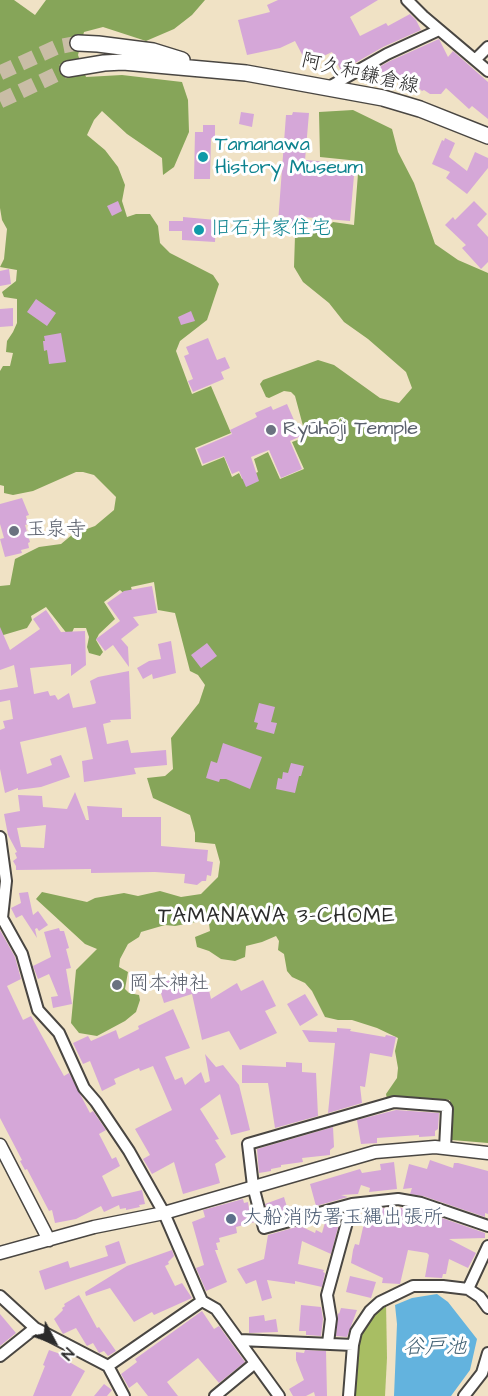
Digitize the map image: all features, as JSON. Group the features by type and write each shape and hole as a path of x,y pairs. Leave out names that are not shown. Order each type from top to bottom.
{"main road":[{"name":"阿久和鎌倉線","path":"78,44 98,44 153,51 218,70"},
{"name":"阿久和鎌倉線","path":"68,69 123,62 218,70 329,87 383,98 420,109 488,136"}],"street":[{"path":"407,0 488,71"},
{"path":"329,87 387,54 439,30"},
{"path":"475,60 488,47"},
{"path":"0,837 6,881 1,919 21,954 38,1010 59,1033 84,1088 129,1151 164,1213 202,1301 216,1309 279,1396"},
{"path":"445,1148 447,1109 445,1106 394,1102 248,1144 253,1186 264,1228 352,1204 398,1199 421,1203 488,1226"},
{"path":"0,1145 49,1240"},
{"path":"0,1253 94,1227 164,1213 375,1152 435,1147 488,1153"},
{"path":"328,1343 331,1319 327,1295 352,1204"},
{"path":"468,1289 488,1246"},
{"path":"349,1396 352,1345 362,1322 380,1302 413,1286 443,1286 468,1289 480,1297 488,1308"},
{"path":"0,1296 35,1328 108,1366 124,1396"},
{"path":"108,1366 202,1301"},
{"path":"0,1356 35,1328"},
{"path":"240,1340 352,1345"},
{"path":"464,1396 482,1373 488,1353"},
{"path":"215,1396 255,1363"}],"green space":[{"path":"0,0 14,0 35,15 46,0 205,0 192,15 174,29 146,41 103,27 84,32 78,55 86,77 122,75 182,82 188,100 189,132 174,167 163,175 162,158 127,134 102,111 94,120 87,135 105,150 118,167 125,185 122,201 127,217 136,214 150,214 158,226 160,243 170,253 213,275 219,284 207,320 180,341 176,351 192,394 211,386 231,433 195,448 202,466 224,457 232,477 239,473 242,479 258,472 254,459 268,452 280,479 304,469 292,442 306,437 295,396 291,392 284,391 269,398 266,397 260,384 263,380 318,360 334,365 380,398 399,403 412,388 406,372 368,339 344,322 329,303 303,282 294,267 295,236 306,229 325,230 333,222 354,225 359,161 320,157 319,112 353,110 392,129 398,152 414,183 435,244 458,260 488,273 488,1143 452,1140 450,1100 399,1096 387,1099 386,1094 397,1078 395,1051 398,1038 352,1020 325,1017 312,991 305,983 292,977 287,971 284,954 278,950 279,941 276,936 246,946 245,957 235,961 221,959 197,947 195,937 210,931 209,924 201,921 175,926 165,925 141,932 139,937 128,944 120,959 119,967 128,972 125,989 129,993 139,995 140,1000 136,1012 125,1021 97,1036 79,1033 71,1023 76,970 97,949 85,944 36,899 42,892 87,902 95,898 124,893 138,896 160,891 181,897 201,894 218,877 220,862 215,844 195,842 190,815 153,798 147,778 165,776 173,769 171,738 199,703 205,685 198,675 190,671 175,613 158,610 154,582 131,587 133,594 127,596 120,590 104,602 115,619 99,634 96,640 103,652 100,656 89,653 87,647 89,637 86,628 74,628 71,635 68,635 46,607 31,616 32,620 27,628 0,636 0,586 10,585 15,559 39,547 61,544 73,534 95,526 114,510 116,497 94,475 83,472 76,472 33,491 13,495 4,493 4,486 0,485 0,371 3,366 10,366 13,353 6,352 7,341 17,323 17,299 4,297 2,292 16,281 17,270 0,267 4,259 7,229 2,220 0,208"},
{"path":"386,1302 385,1396 354,1396 358,1342 369,1320"}],"water":[{"name":"谷戸池","path":"437,1294 448,1302 477,1339 470,1370 451,1396 394,1396 397,1324 395,1305 412,1298"}],"building":[{"path":"278,0 378,0 350,17 360,36 386,23 388,26 410,14 421,30 383,47 341,71 332,52 307,64 295,41 280,48 247,55 238,20 270,12 267,5"},
{"path":"439,39 448,57 453,51 488,82 488,119 472,106 469,109 446,88 441,94 430,94 422,91 406,76 387,79 383,72 373,77 370,72"},
{"path":"241,112 254,114 252,127 239,124"},
{"path":"293,112 309,113 305,160 355,164 350,221 303,217 303,225 278,223 286,115 292,115"},
{"name":"Tamanawa History Museum","path":"203,125 215,125 215,139 211,138 210,179 194,179 195,132 203,132"},
{"path":"445,138 455,143 449,157 467,171 475,152 488,158 488,168 467,194 446,178 450,172 432,164"},
{"path":"118,201 122,211 112,216 107,206"},
{"path":"474,201 487,214 477,225 488,237 488,262 481,269 462,248 466,245 445,225 453,217 455,220"},
{"name":"旧石井家住宅","path":"183,217 216,220 215,242 182,240 182,231 169,231 169,221 183,221"},
{"path":"9,269 11,284 0,286 0,271"},
{"path":"36,299 56,313 47,326 27,312"},
{"path":"13,308 13,326 0,327 0,309"},
{"path":"191,311 195,321 181,325 178,317"},
{"path":"61,333 66,362 49,364 47,350 44,351 44,336"},
{"path":"208,338 217,360 225,357 230,368 221,372 224,379 193,392 188,381 193,379 184,356 189,354 186,347"},
{"path":"287,404 301,436 290,441 302,469 281,478 269,450 251,457 259,481 246,487 239,471 232,474 224,456 203,464 197,449 232,434 230,430 257,417 255,413 271,406 273,410"},
{"path":"22,498 29,515 26,516 28,524 25,525 30,542 28,543 29,548 21,550 22,553 5,557 0,539 4,538 0,524 0,504"},
{"path":"152,586 157,613 133,617 139,625 121,639 128,647 129,667 113,645 105,651 96,639 120,621 107,603 124,591"},
{"path":"46,610 61,632 85,631 86,665 71,676 71,664 30,668 34,694 48,691 50,696 55,695 58,700 69,693 73,708 94,704 96,703 90,681 98,677 129,671 131,719 110,720 111,722 103,724 107,744 128,740 131,753 166,750 167,765 134,768 136,774 84,782 82,761 93,759 86,727 20,742 27,774 52,765 50,759 61,755 70,777 41,787 18,790 18,788 5,793 0,769 0,730 5,728 3,721 13,719 10,700 0,702 0,690 18,687 14,665 0,670 0,627 10,650 40,629 33,619"},
{"path":"171,641 176,673 153,679 152,674 143,679 137,668 149,661 161,659 158,644"},
{"path":"207,643 217,656 201,668 191,655"},
{"path":"259,703 275,707 271,722 277,723 274,734 256,729 258,723 254,722"},
{"path":"223,743 262,757 250,789 226,779 220,779 219,782 206,778 211,761 217,763"},
{"path":"291,763 304,766 295,793 276,789 278,778 282,779 283,772 288,773"},
{"path":"75,792 86,820 89,820 87,806 122,808 122,817 161,817 161,846 208,850 207,861 213,862 211,876 207,875 206,881 197,885 184,883 185,874 91,873 91,869 16,870 13,861 17,858 15,853 17,852 8,835 4,814 20,811 18,795 42,796 43,807 67,809","holes":["46,825 44,848 21,847 17,828"]},
{"path":"28,892 33,915 38,911 48,925 39,931 35,929 37,938 22,915 16,918 11,908 21,903 19,893"},
{"path":"59,928 60,931 64,931 69,948 66,949 71,968 66,969 72,1004 53,1008 51,997 58,996 49,974 38,979 33,966 51,957 44,932"},
{"path":"0,930 15,957 21,979 7,986 23,1020 31,1016 64,1076 69,1073 90,1113 93,1111 106,1130 99,1134 112,1159 116,1157 120,1166 102,1176 112,1197 142,1190 145,1204 139,1205 140,1207 126,1210 126,1208 120,1209 119,1205 104,1212 101,1206 76,1219 55,1223 52,1210 49,1211 27,1169 25,1170 20,1161 22,1160 0,1118"},
{"path":"206,977 211,999 237,983 241,991 263,980 276,1006 265,1011 277,1033 240,1050 229,1031 202,1040 192,994 164,1003 158,984 175,978 177,984"},
{"path":"305,994 318,1015 300,1026 287,1004"},
{"path":"173,1009 190,1048 165,1057 175,1080 182,1077 185,1085 201,1072 205,1083 210,1081 205,1054 216,1067 223,1065 239,1085 250,1130 231,1135 220,1094 200,1109 219,1139 215,1140 226,1157 215,1164 220,1183 183,1194 174,1162 152,1174 143,1159 150,1155 135,1129 172,1110 153,1066 140,1071 139,1068 114,1079 116,1084 102,1091 90,1061 83,1064 73,1043 88,1036 91,1041 116,1030 119,1039 139,1029 138,1026"},
{"path":"337,1028 396,1037 392,1057 370,1053 365,1087 360,1086 362,1103 328,1113 335,1043 309,1042 302,1030 337,1032"},
{"path":"286,1062 302,1063 302,1072 316,1073 318,1116 275,1128 268,1083 242,1083 242,1065 286,1067"},
{"path":"396,1110 439,1113 435,1136 377,1138 377,1143 361,1144 357,1120"},
{"path":"333,1127 334,1147 330,1150 330,1155 302,1158 303,1162 281,1165 271,1171 259,1173 257,1149"},
{"path":"430,1160 453,1168 454,1163 458,1163 488,1171 488,1214 485,1213 485,1217 423,1196 410,1194 412,1188 403,1189 409,1164 427,1169"},
{"path":"394,1162 397,1189 369,1192 370,1188 361,1185 358,1194 341,1195 348,1197 316,1206 310,1184 360,1169 362,1173 381,1170 380,1164"},
{"path":"284,1197 289,1214 269,1218 265,1204"},
{"path":"243,1199 244,1203 248,1202 255,1222 236,1227 237,1233 219,1238 220,1242 216,1243 218,1250 215,1250 227,1282 206,1291 196,1268 204,1265 192,1222 205,1217 203,1210"},
{"path":"394,1207 419,1210 485,1233 485,1238 449,1239 476,1253 468,1268 449,1259 446,1274 443,1274 442,1278 425,1277 429,1255 408,1250 400,1284 382,1283 383,1278 351,1263 353,1250 355,1244 359,1245 367,1210"},
{"path":"341,1216 331,1254 302,1241 298,1264 324,1270 322,1287 295,1281 295,1284 267,1280 272,1298 262,1301 256,1280 246,1284 237,1269 264,1259 268,1235 300,1226 315,1233 316,1230 322,1233 326,1219"},
{"path":"119,1241 126,1263 45,1290 39,1271 68,1261 70,1268 108,1256 105,1246"},
{"path":"172,1250 174,1256 165,1266 175,1286 182,1283 192,1298 154,1315 152,1312 134,1322 110,1288 86,1296 85,1292 127,1266"},
{"path":"350,1276 376,1282 371,1298 346,1292"},
{"path":"79,1295 97,1328 99,1327 116,1351 108,1356 104,1351 99,1353 93,1343 87,1346 76,1328 63,1334 54,1319 63,1310 64,1304"},
{"path":"301,1305 321,1307 323,1319 321,1336 306,1335 306,1331 299,1331"},
{"path":"341,1308 357,1310 347,1337 336,1336 338,1313"},
{"path":"202,1311 214,1329 219,1326 245,1362 219,1383 198,1358 167,1382 178,1396 148,1396 137,1382 129,1388 121,1374 137,1362 135,1359"},
{"path":"0,1314 16,1333 0,1346"},
{"path":"264,1315 265,1321 276,1319 278,1332 249,1333 249,1317"},
{"path":"49,1350 69,1357 64,1359 85,1371 71,1396 33,1396"},
{"path":"305,1350 326,1351 327,1396 315,1396 314,1392 306,1396 293,1396 289,1389 304,1380 296,1360 296,1352 304,1353"},
{"path":"104,1384 112,1390 107,1396 94,1396"}],"tunnel":[{"path":"0,73 57,47 78,43"},
{"path":"0,101 68,69"}],"place":[{"name":"Tamanawa History Museum","path":"203,157"},
{"name":"旧石井家住宅","path":"199,230"},
{"name":"Ryūhōji Temple","path":"271,430"},
{"name":"玉泉寺","path":"14,531"},
{"name":"岡本神社","path":"117,985"},
{"name":"大船消防署玉縄出張所","path":"231,1219"}],"district":[{"name":"TAMANAWA 3-CHOME","path":"277,918"}]}
